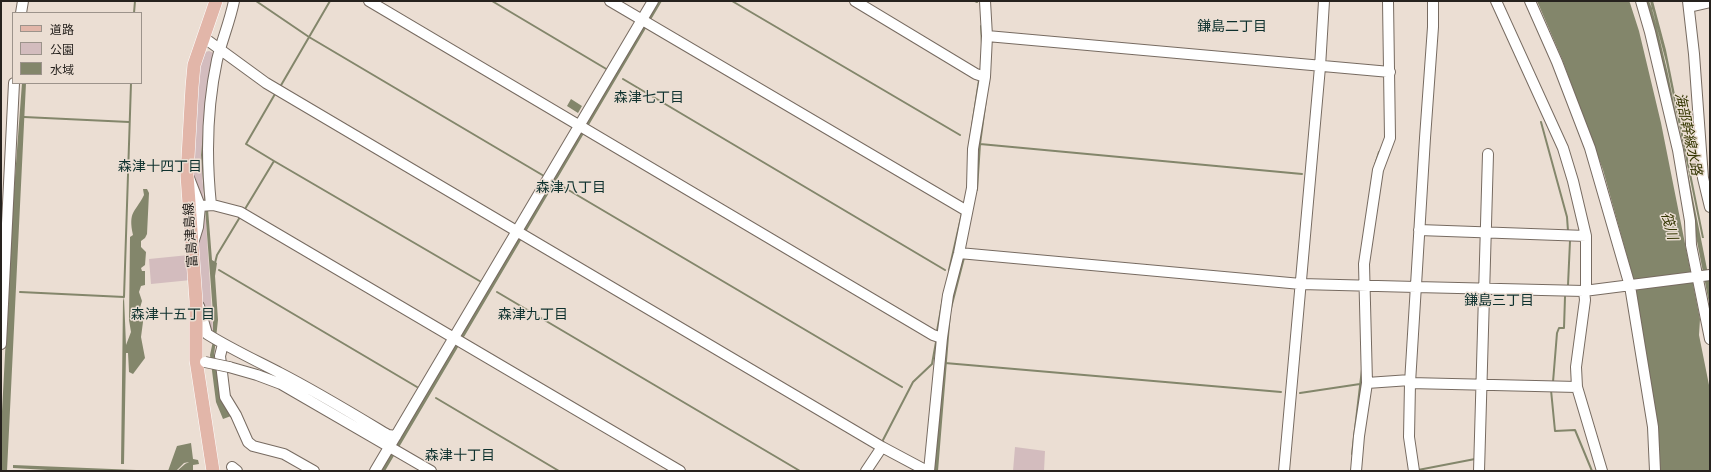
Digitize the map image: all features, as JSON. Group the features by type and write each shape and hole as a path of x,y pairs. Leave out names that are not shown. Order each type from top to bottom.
{"main road":[{"name":"富島津島線","path":"213,471 200,361 188,175 194,65 214,45 216,1"}],"street":[{"path":"21,12 23,1"},
{"path":"192,244 196,237 206,206 209,128 217,58 214,45 234,1"},
{"path":"369,1 933,335 942,338"},
{"path":"610,1 968,211"},
{"path":"375,471 393,448 396,436 458,340 522,234 645,22 653,1"},
{"path":"855,1 976,74 985,77"},
{"path":"214,45 266,83 882,447 928,471 948,295 959,253 972,188 973,149 985,77 987,36 985,1"},
{"path":"1284,471 1320,66 1324,1"},
{"path":"1356,471 1366,382 1364,264 1378,170 1390,138 1388,1"},
{"path":"1414,471 1409,437 1410,381 1433,27 1433,1"},
{"path":"1496,1 1563,148 1573,181 1586,236 1585,300 1576,367 1577,387 1602,471"},
{"path":"1530,1 1557,62 1590,148 1630,286 1653,427 1655,471"},
{"path":"1641,1 1650,32 1678,150 1690,221 1691,245 1703,276 1710,339"},
{"path":"1710,2 1688,4 1694,54 1703,178 1710,207"},
{"path":"987,36 1390,72"},
{"path":"1,344 5,168 14,84"},
{"path":"1480,471 1488,154"},
{"path":"188,175 206,206 240,212 680,471"},
{"path":"1419,230 1586,236"},
{"path":"959,253 1301,284 1585,291 1703,276"},
{"path":"196,301 199,306 205,330 217,340 312,390 388,435 396,436"},
{"path":"217,340 225,397 236,414 248,442 253,446 284,454 314,471"},
{"path":"200,361 229,366 281,384 431,471"},
{"path":"1366,382 1410,381 1577,387"},
{"path":"866,471 882,447"}],"green space":[{"path":"209,51 214,53 207,90 201,155 204,203 202,202 192,175 197,82 199,78 200,59 204,53"},
{"path":"205,208 213,331 211,333 201,305 196,251"},
{"path":"189,255 191,280 151,284 149,259"},
{"path":"1015,447 1045,451 1044,471 1013,471"}],"water":[{"path":"658,1 662,1 385,471 380,471"},
{"name":"筏川","path":"1537,1 1629,1 1630,3 1639,31 1661,123 1700,319 1699,335 1710,390 1710,471 1659,471 1634,281 1603,170 1562,59"},
{"path":"1645,1 1649,1 1653,11 1668,74 1710,284 1710,308 1666,82"},
{"path":"1650,1 1653,1 1666,50 1704,238 1702,238 1666,62"},
{"path":"214,49 217,52 208,209 212,260 217,263 215,276 218,320 214,356 221,400 231,416 223,419 216,402 210,355 213,341 211,333 213,331 213,313 201,155 207,90"},
{"path":"22,84 26,84 7,471 1,471 1,430 13,204"},
{"path":"571,99 582,106 578,113 567,106"},
{"path":"143,189 147,189 149,193 147,234 141,241 141,247 146,252 145,265 141,268 142,271 145,271 145,285 141,286 139,292 142,301 139,311 143,322 141,337 145,358 133,374 129,372 128,353 126,353 124,464 121,464 123,301 124,297 126,345 131,332 129,320 130,237 133,235 131,221 133,213 144,195"},
{"path":"961,258 965,258 951,312 938,471 934,471 948,316"},
{"path":"191,443 193,459 198,460 199,464 193,465 193,471 177,471 189,462 184,463 176,471 168,471 177,446"},
{"path":"13,465 161,471 65,471 13,468"}],"waterway":[{"path":"134,12 135,1"},
{"path":"256,1 309,37 544,176"},
{"path":"280,87 330,1"},
{"path":"492,1 608,70"},
{"path":"732,1 960,135"},
{"path":"981,26 982,44"},
{"path":"623,79 945,270"},
{"path":"969,146 979,80"},
{"path":"20,292 124,297 131,84"},
{"path":"245,209 274,161 246,144 275,94"},
{"path":"977,190 980,144 986,99"},
{"path":"24,117 129,122"},
{"path":"1541,122 1567,217 1568,231"},
{"path":"980,144 1302,174"},
{"path":"1375,165 1379,152"},
{"path":"274,161 483,283"},
{"path":"560,185 902,387"},
{"path":"949,270 962,213"},
{"path":"215,263 217,255 240,217"},
{"path":"1568,285 1570,241"},
{"path":"219,270 417,387"},
{"path":"497,292 800,471"},
{"path":"1553,382 1557,333 1559,328 1564,328 1565,297"},
{"path":"937,331 943,298"},
{"path":"883,440 913,382 932,364 936,342"},
{"path":"945,363 1281,392"},
{"path":"1352,454 1362,369"},
{"path":"1300,393 1360,384"},
{"path":"1551,390 1555,431 1575,430 1592,471"},
{"path":"436,398 559,471"},
{"path":"1418,470 1475,459"}],"district":[{"name":"鎌島二丁目","path":"1232,27"},
{"name":"森津七丁目","path":"649,98"},
{"name":"森津十四丁目","path":"160,167"},
{"name":"森津八丁目","path":"571,188"},
{"name":"鎌島三丁目","path":"1499,301"},
{"name":"森津十五丁目","path":"173,315"},
{"name":"森津九丁目","path":"533,315"},
{"name":"森津十丁目","path":"460,456"}],"water label":[{"name":"海部幹線水路","path":"1688,134"}]}
